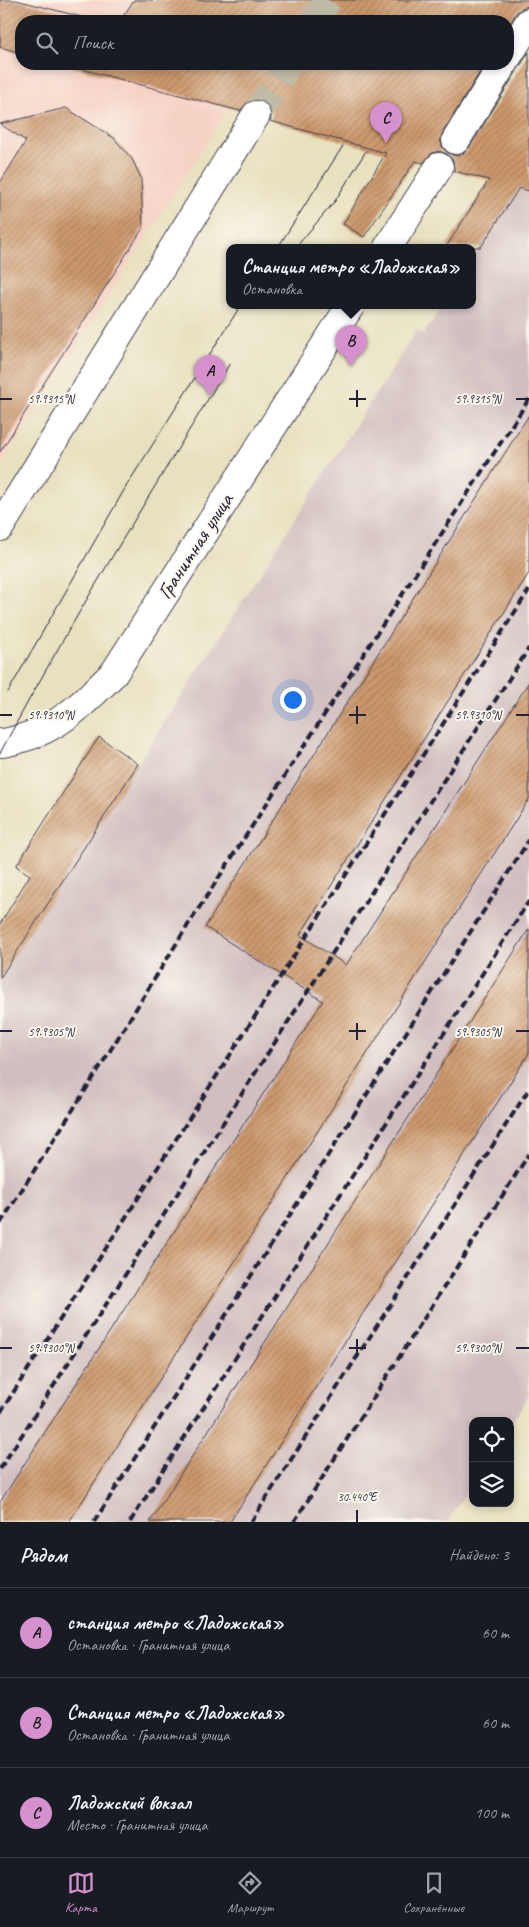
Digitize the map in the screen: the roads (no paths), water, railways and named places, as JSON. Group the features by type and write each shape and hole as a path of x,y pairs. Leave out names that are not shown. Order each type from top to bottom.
{"street":[{"path":"514,46 529,22"},
{"path":"456,140 499,70"},
{"path":"0,527 256,115"},
{"path":"390,244 440,167"},
{"name":"Гранитная улица","path":"0,743 32,736 60,722 86,701 114,673 348,309"}],"tunnel":[{"path":"318,15 328,0"},
{"path":"256,115 284,70"}],"tram line":[{"path":"280,244 343,146"},
{"path":"299,244 335,201 366,151"},
{"path":"8,692 127,485 238,309"},
{"path":"0,753 83,605 230,363"}],"railway":[{"path":"0,1224 188,925 529,399"},
{"path":"0,1413 529,590"},
{"path":"0,1469 529,648"},
{"path":"94,1522 529,840"},
{"path":"130,1522 529,901"},
{"path":"251,1522 529,1089"},
{"path":"294,1522 529,1154"}],"place":[{"name":"Ладожский вокзал","path":"386,143"},
{"name":"Станция метро «Ладожская»","path":"351,366"},
{"name":"станция метро «Ладожская»","path":"210,396"}]}
